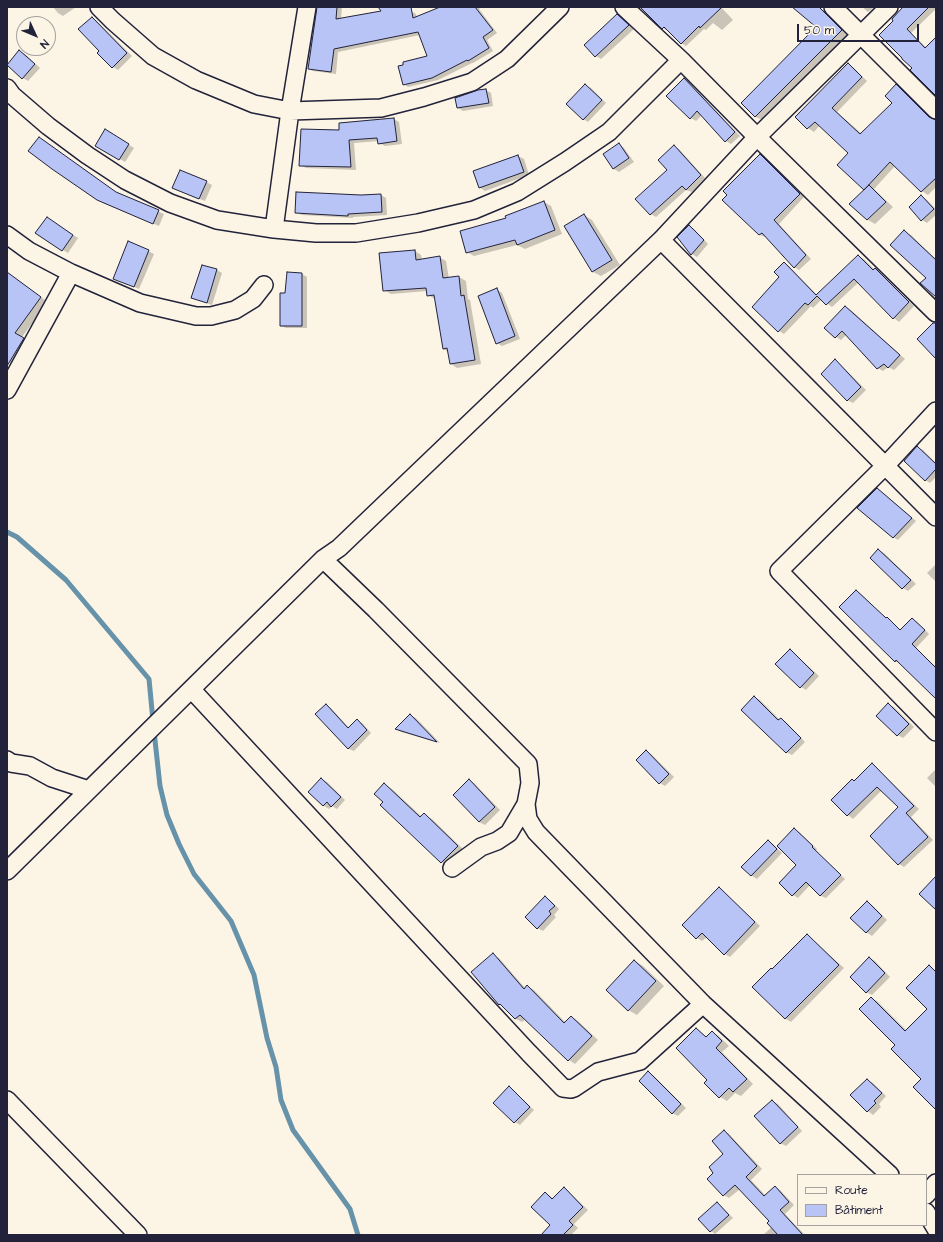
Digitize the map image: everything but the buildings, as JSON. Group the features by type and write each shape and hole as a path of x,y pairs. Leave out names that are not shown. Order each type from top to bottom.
{"street":[{"path":"100,7 113,21 153,56 196,80 254,104 290,111 381,108 424,97 472,82 507,59 560,7"},
{"path":"274,228 290,111 307,7"},
{"path":"624,7 681,60 936,313"},
{"path":"833,7 936,110"},
{"path":"7,871 323,559 339,548 661,240 757,137 889,7"},
{"path":"7,88 12,95 48,126 87,155 125,180 170,203 217,220 316,232 356,233 418,223 474,210 517,192 609,132 681,60"},
{"path":"7,235 29,251 140,303 196,316 212,316 235,310 253,299 264,285"},
{"path":"661,240 936,517"},
{"path":"7,390 71,272"},
{"path":"936,411 886,465 779,571 936,732"},
{"path":"323,559 382,615 528,764 530,783 526,804 528,819 536,832 703,1004 889,1174"},
{"path":"192,690 562,1088 574,1088 598,1072 640,1061 703,1004"},
{"path":"7,760 11,763 30,766 52,778 89,790"},
{"path":"452,868 481,847 497,841 509,833 526,804"},
{"path":"7,1100 138,1235"},
{"path":"927,1194 936,1183"},
{"path":"927,1214 936,1229"}],"waterway":[{"path":"7,532 17,537 66,580 149,679 153,721"},
{"path":"154,731 160,786 167,815 194,874 231,921 254,975 267,1038 276,1067 281,1100 293,1130 350,1209 358,1235"}]}
